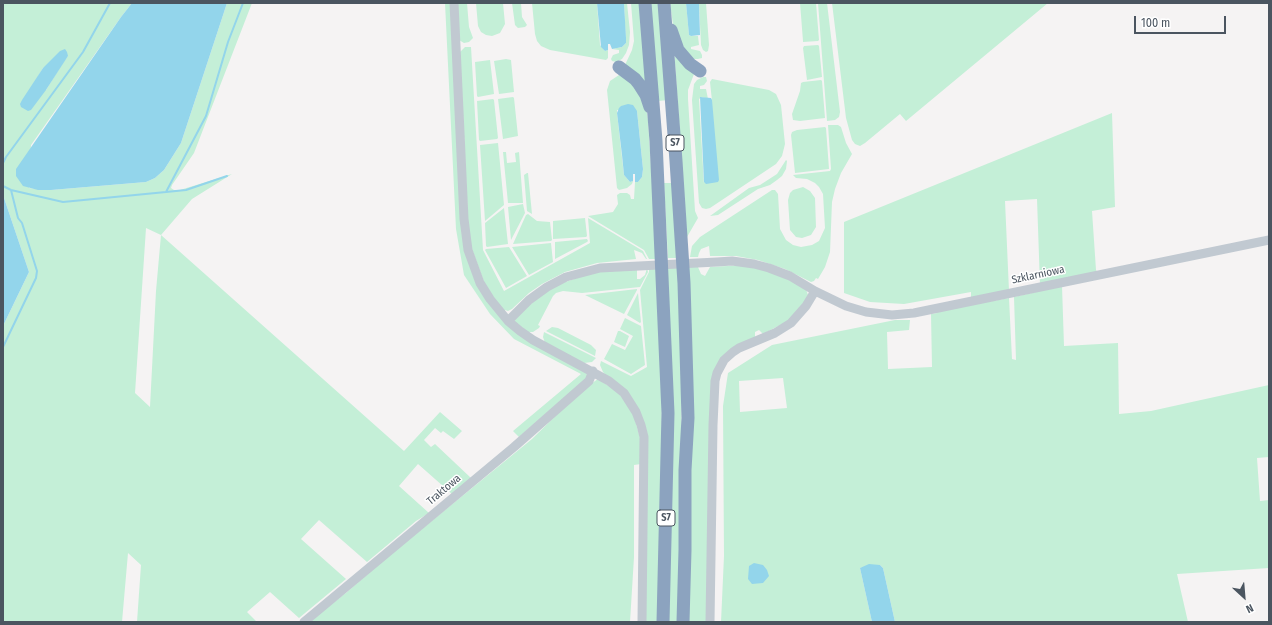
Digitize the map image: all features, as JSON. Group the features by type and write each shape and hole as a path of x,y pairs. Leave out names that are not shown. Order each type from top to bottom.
{"highway":[{"name":"S7","path":"645,3 656,141 668,413 663,622"},
{"name":"S7","path":"664,3 684,283 688,418 685,470 683,622"},
{"path":"664,3 678,50 690,64 700,71"},
{"path":"619,67 635,79 646,95 656,141"},
{"path":"684,283 690,242"}],"street":[{"path":"454,3 466,241 469,255 480,283 490,299 508,321 538,343 593,371 609,381 624,394 636,412 643,431 642,622"},
{"name":"Szklarniowa","path":"508,321 533,296 547,287 566,277 600,268 732,262 754,264 790,276 815,291 846,306 866,312 892,316 1269,240"},
{"path":"710,622 713,425 715,381 717,373 724,360 733,352 774,333 791,323 806,306 815,291"},
{"name":"Traktowa","path":"304,622 514,447 589,381 593,371"}],"green space":[{"path":"3,3 132,3 31,145 29,188 51,190 146,182 155,178 164,170 181,143 227,3 252,3 194,153 171,188 174,190 180,190 232,174 192,199 161,235 404,451 440,412 462,431 454,439 443,431 441,433 435,428 424,440 431,447 435,444 471,478 452,494 418,464 399,486 429,513 416,521 367,562 319,520 301,539 346,579 299,618 270,592 247,612 257,622 137,622 141,565 128,553 122,622 3,622 3,326 29,272 3,195","holes":["68,56 64,61 46,90 36,80 43,68","146,228 161,235 156,291 150,407 135,393"]},
{"path":"445,3 451,3 462,236 498,314 586,371 588,377 519,437 513,431 581,374 514,339 490,314 464,275 456,229"},
{"path":"457,3 467,3 469,27 473,38 469,42 464,43 459,40"},
{"path":"476,3 503,3 505,24 500,33 492,36 481,32 478,26"},
{"path":"512,3 521,3 522,17 527,25 525,27 518,28 515,25"},
{"path":"532,3 597,3 600,45 605,51 608,50 608,58 606,60 550,50 541,46 537,41 535,34"},
{"path":"624,3 627,3 630,32 629,45 622,59 616,62 612,61 611,59 613,55 619,53 619,50 612,49 622,47 626,43"},
{"path":"631,3 640,3 648,89 625,65 632,50 634,41"},
{"path":"649,3 659,3 668,100 658,101"},
{"path":"670,3 686,3 689,35 698,36 699,45 691,47 691,49 700,51 702,58 691,59 674,32"},
{"path":"699,3 706,3 709,45 708,51 706,52 703,50 701,45"},
{"path":"800,3 816,3 818,41 803,42"},
{"path":"818,3 827,3 840,112 839,117 835,120 827,121"},
{"path":"832,3 1048,3 906,121 900,114 860,146 855,144 852,140 846,118"},
{"path":"818,45 822,77 807,80 803,48 804,46"},
{"path":"465,47 471,47 483,250 504,291 590,243 588,218 643,251 647,259 642,253 634,250 636,259 597,263 565,272 542,284 529,293 512,309 508,311 505,310 504,312 487,290 469,241 460,52"},
{"path":"674,48 694,74 688,90 688,99 695,211 698,218 687,237"},
{"path":"506,59 511,60 514,92 499,94 494,61"},
{"path":"490,60 494,94 478,97 475,62"},
{"path":"619,75 629,78 646,107 657,259 649,259 644,250 588,216 613,212 618,204 617,195 620,193 627,193 630,195 631,199 634,199 635,182 638,182 642,177 643,169 637,111 617,110 624,175 630,182 633,181 627,188 619,190 617,188 607,90 610,81"},
{"path":"706,77 707,81 704,85 700,86 700,89 706,89 708,99 702,97 699,99 704,184 712,101 710,82 712,79 769,90 776,94 781,105 785,144 782,156 776,164 710,208 706,209 702,208 699,203 692,100 694,84 697,80"},
{"path":"821,80 825,118 800,121 793,120 792,114 800,91 801,83"},
{"path":"513,97 518,136 503,139 498,99"},
{"path":"493,99 498,138 480,141 477,101"},
{"path":"1112,113 1115,207 1092,211 1096,270 1098,273 1040,285 1037,199 1005,201 1009,291 971,298 971,292 904,304 870,302 844,293 844,222"},
{"path":"828,125 838,125 841,127 846,143 852,154 841,173 835,189 832,202 830,252 825,267 818,279 816,278 811,282 785,269 758,260 736,256 710,256 709,246 701,249 698,257 690,257 692,246 700,237 772,190 775,190 778,194 780,229 786,240 793,245 801,247 812,245 819,241 825,228 823,194 815,183 807,179 796,178 793,175 830,171"},
{"path":"825,127 829,169 795,173 791,135 792,132 797,130"},
{"path":"498,143 504,205 485,221 480,145"},
{"path":"503,152 506,152 507,163 516,162 515,153 519,152 523,203 508,203"},
{"path":"786,160 786,169 782,176 777,180 770,185 758,189 718,215 710,216 749,188 760,185 777,174"},
{"path":"527,173 532,214 527,211 524,175"},
{"path":"664,183 674,183 678,258 668,258"},
{"path":"803,187 810,191 815,198 816,227 811,235 802,238 796,237 790,230 788,200 790,193 793,190"},
{"path":"523,204 525,213 511,240 508,207"},
{"path":"504,208 508,244 487,247 485,223"},
{"path":"528,214 537,221 550,222 551,241 513,244 526,215"},
{"path":"585,218 586,237 553,239 553,221"},
{"path":"587,239 587,242 555,259 555,242"},
{"path":"551,243 553,262 529,275 512,247"},
{"path":"509,247 527,276 506,288 485,250"},
{"path":"745,265 776,273 806,289 808,295 805,301 788,321 763,334 759,330 755,332 755,338 719,362 707,622 688,622 689,266 698,267 701,274 705,276 710,267"},
{"path":"678,266 682,488 679,622 669,622 668,267"},
{"path":"658,267 662,380 660,622 644,622 644,425 603,372 600,365 601,361 631,376 647,367 640,290 649,272 649,268"},
{"path":"647,268 648,272 640,287 582,293 563,291 556,293 538,325 540,326 539,328 533,332 528,332 515,322 515,317 551,287 597,271 637,270 637,279 640,279 645,275"},
{"path":"1062,286 1064,346 1118,343 1119,414 1151,411 1269,385 1269,457 1257,458 1260,501 1269,500 1269,568 1177,574 1188,622 895,622 883,568 880,565 875,565 860,568 872,622 721,622 724,556 723,406 728,373 772,345 895,320 910,320 909,330 887,332 888,369 932,367 931,314 937,313 937,311 1009,298 1012,359 1016,360 1014,297","holes":["783,378 787,408 740,412 739,381"]},
{"path":"637,289 624,314 585,295"},
{"path":"638,293 641,322 640,323 627,315"},
{"path":"625,318 641,326 645,365 631,374 604,359 612,344 625,350 633,336 620,329"},
{"path":"552,327 558,328 591,345 596,350 595,356 546,331"},
{"path":"618,331 629,336 625,347 614,342"},
{"path":"544,332 596,358 592,362 584,363 545,343 543,337"},
{"path":"598,379 618,392 633,412 640,438 641,464 634,465 634,557 630,622 309,622 532,439 582,390"}],"water":[{"path":"132,3 227,3 181,143 164,170 155,178 146,182 51,190 38,190 23,186 16,176 16,169"},
{"path":"597,3 624,3 626,43 622,47 612,49 610,44 608,44 608,50 605,51 601,47"},
{"path":"686,3 699,3 700,35 689,35"},
{"path":"65,49 68,56 31,110 28,111 21,107 20,104 22,100 43,68 60,51"},
{"path":"700,97 711,98 712,100 719,180 718,182 706,184 704,182"},
{"path":"628,104 633,105 637,111 643,169 642,177 638,182 635,182 635,174 633,174 633,181 630,182 624,175 617,113 621,106"},
{"path":"3,195 29,272 3,326"},
{"path":"754,563 763,565 767,570 769,576 763,583 752,584 748,579 749,566"},
{"path":"869,564 880,565 883,568 895,622 872,622 860,568"}],"waterway":[{"path":"3,163 83,52 110,3"},
{"path":"3,186 11,190 63,202 166,192 206,116 228,42 243,3"},
{"path":"166,192 186,190 227,176"},
{"path":"3,347 36,278 37,271 22,223 18,218 11,190"}]}
